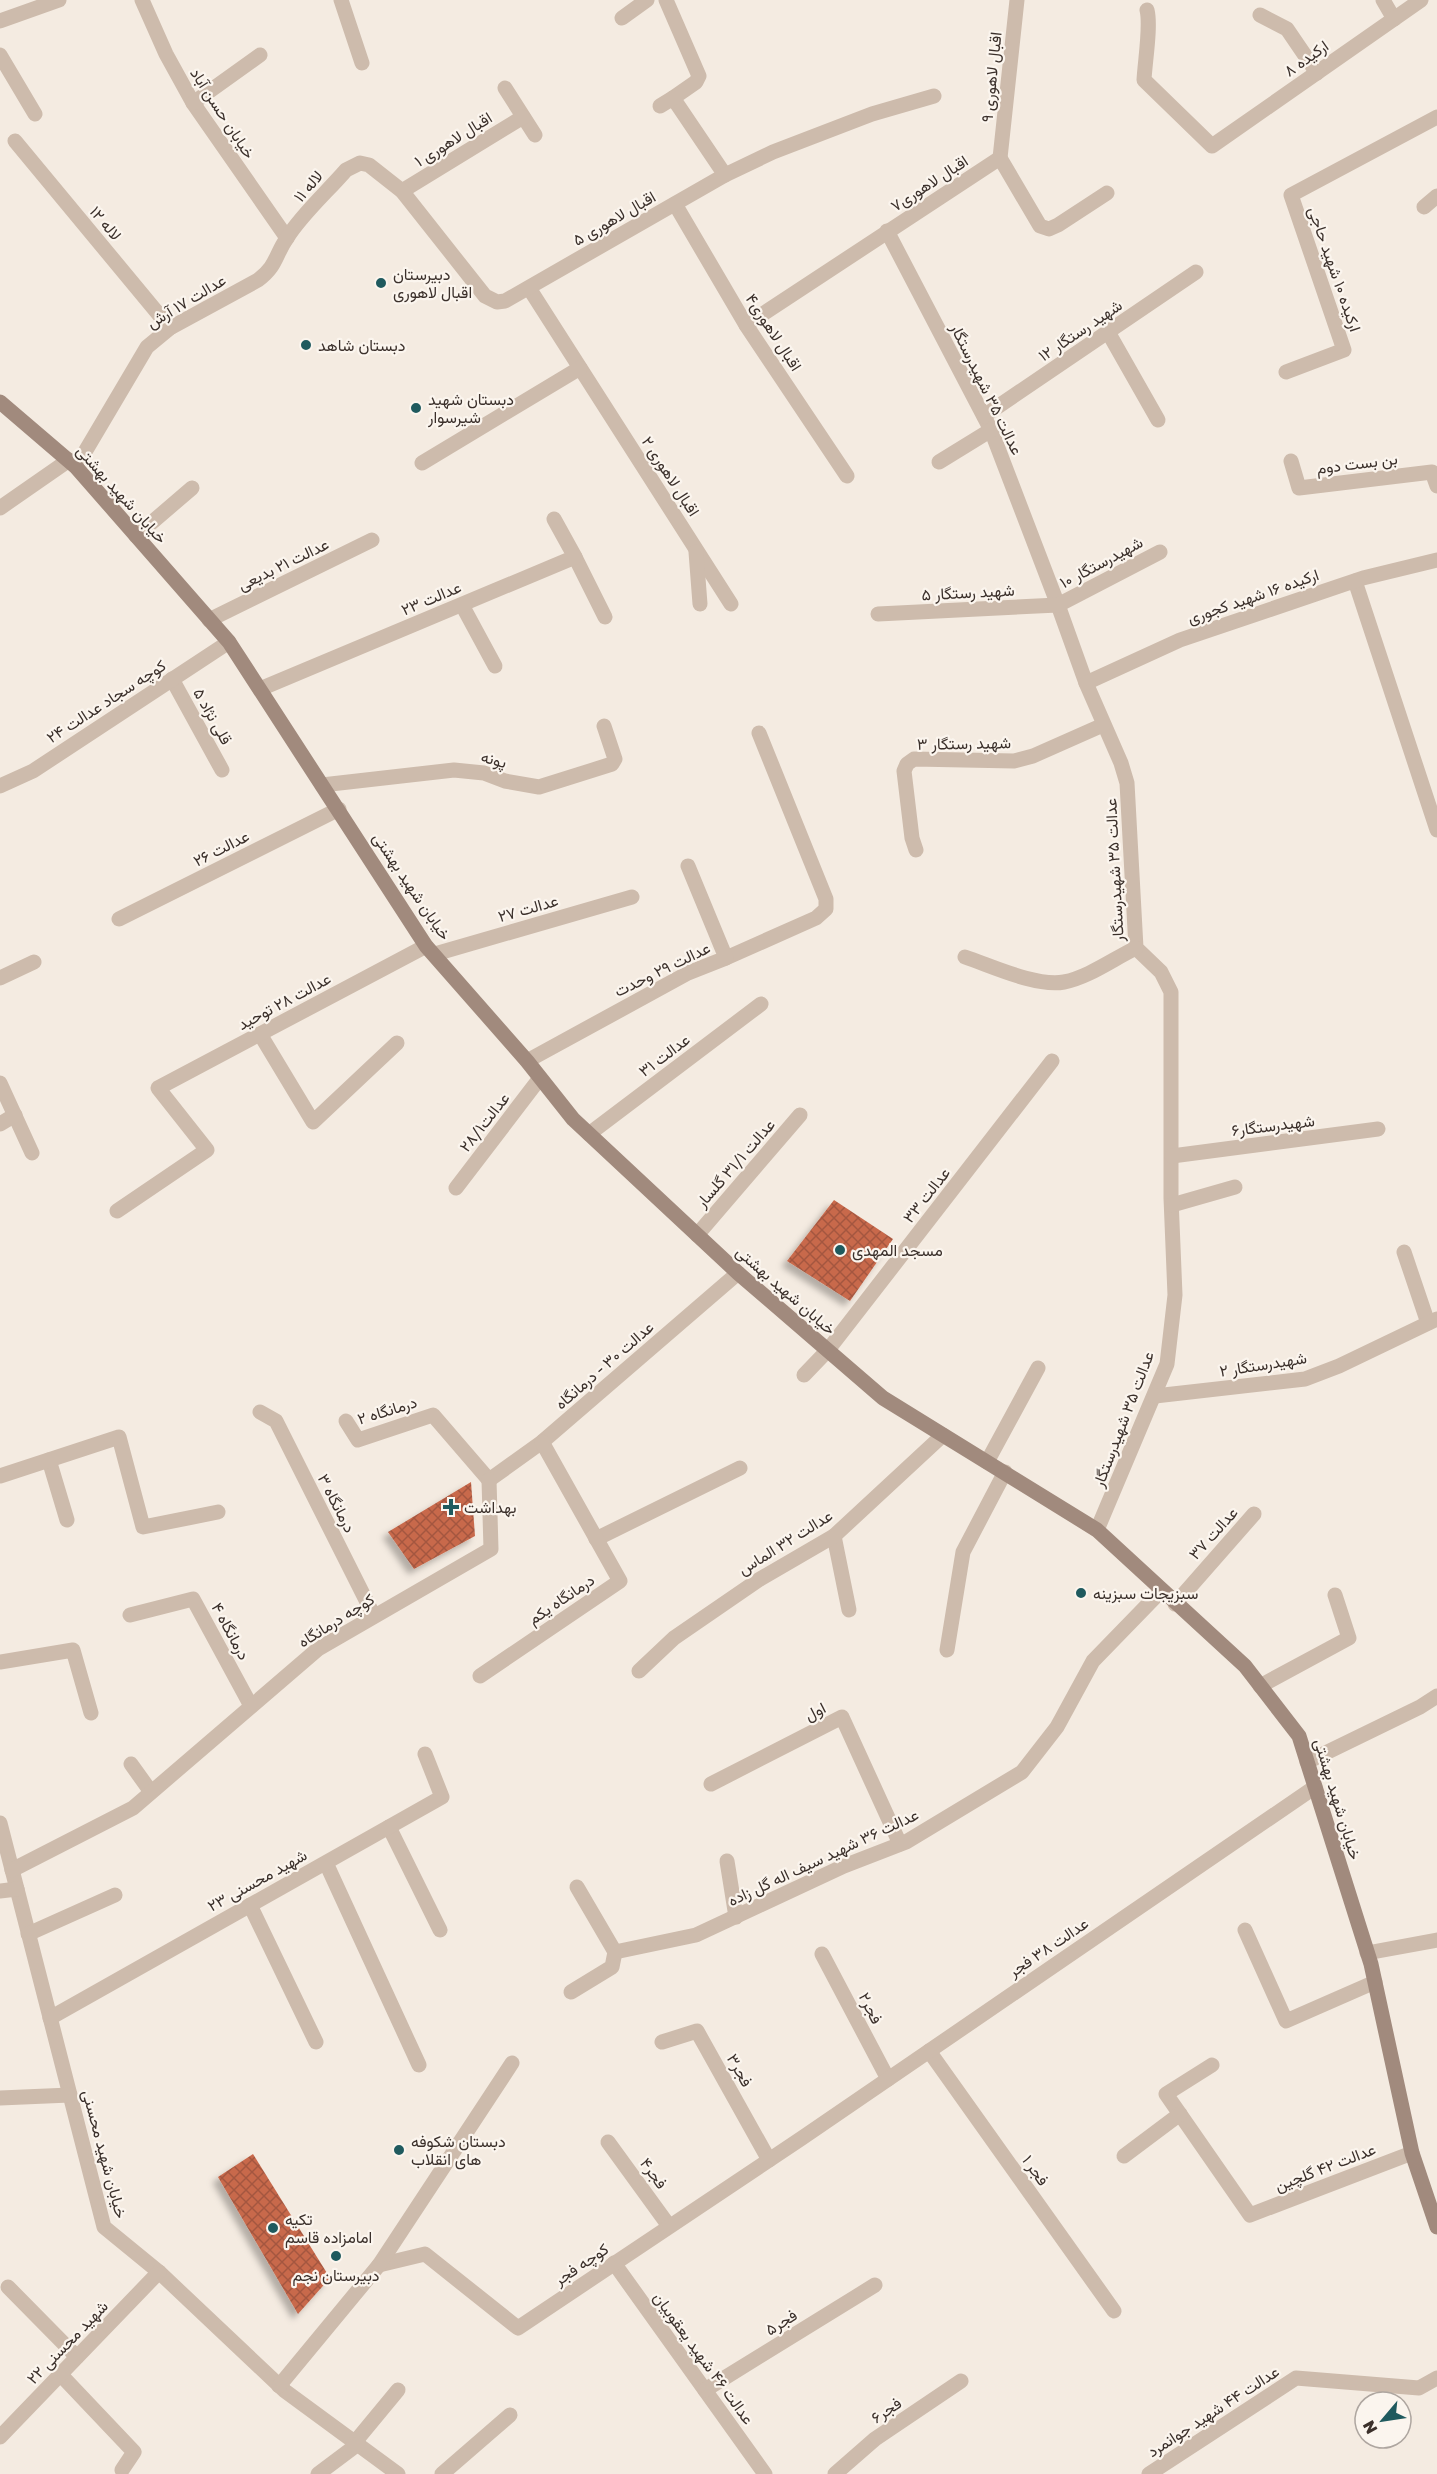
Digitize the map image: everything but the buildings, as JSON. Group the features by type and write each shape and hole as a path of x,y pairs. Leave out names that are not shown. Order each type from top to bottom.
{"main road":[{"name":"خیابان شهید بهشتی","path":"0,402 72,464 229,642 430,950 527,1061 573,1119 738,1273 884,1398 1097,1530 1245,1666 1299,1736 1367,1953 1412,2153 1437,2227"}],"street":[{"path":"0,21 59,0"},
{"name":"خیابان حسن آباد","path":"142,0 166,54 193,103 287,238"},
{"path":"341,0 362,63"},
{"path":"622,18 647,0"},
{"path":"666,0 699,76 696,82 666,102 724,175"},
{"name":"اقبال لاهوری ۹","path":"1000,158 1017,0"},
{"path":"1383,0 1394,19"},
{"name":"ارکیده ۸","path":"1148,10 1151,24 1147,33 1144,80 1212,146 1421,0"},
{"path":"1260,15 1287,29 1317,73"},
{"path":"0,55 35,114"},
{"path":"193,103 260,55"},
{"path":"506,88 535,135"},
{"name":"اقبال لاهوری ۵","path":"360,163 369,165 402,191 485,296 497,302 505,301 529,288 724,175 773,152 872,114 934,96"},
{"name":"اقبال لاهوری ۱","path":"402,191 522,117"},
{"name":"ارکیده ۱۰ شهید حاجی","path":"1286,372 1344,350 1291,195 1437,117"},
{"name":"لاله ۱۲","path":"15,141 170,328"},
{"path":"1000,158 1040,226 1049,229 1107,193"},
{"name":"اقبال لاهوری۷","path":"746,325 1000,158"},
{"name":"لاله ۱۱","path":"287,238 346,170 360,163"},
{"path":"1424,207 1437,196"},
{"name":"اقبال لاهوری۴","path":"675,204 746,325 847,476"},
{"name":"عدالت ۳۵ شهیدرستگار","path":"887,231 988,423 1086,683 1121,763 1127,783 1136,948 1161,972 1171,992 1174,1294 1167,1364 1097,1530"},
{"name":"عدالت ۱۷ آرش","path":"72,464 144,352 170,328 269,272 287,238"},
{"name":"شهید رستگار ۱۲","path":"939,462 1108,332 1196,273"},
{"name":"اقبال لاهوری ۲","path":"529,288 731,604"},
{"path":"1108,332 1158,420"},
{"path":"422,463 580,368"},
{"name":"بن بست دوم","path":"1291,461 1299,488 1432,472 1437,486"},
{"path":"0,508 72,464"},
{"path":"136,536 192,488"},
{"path":"554,519 605,617"},
{"name":"عدالت ۲۱ بدیعی","path":"209,620 372,540"},
{"path":"696,549 700,604"},
{"name":"شهیدرستگار ۱۰","path":"1058,605 1160,552"},
{"name":"عدالت ۲۳","path":"260,689 575,557"},
{"name":"ارکیده ۱۶ شهید کجوری","path":"1086,683 1180,640 1355,581 1437,560"},
{"path":"1355,581 1431,791 1437,830"},
{"path":"462,605 495,666"},
{"name":"شهید رستگار ۵","path":"879,614 1058,605"},
{"name":"کوچه سجاد عدالت ۲۴","path":"0,786 33,771 229,642"},
{"name":"قلی نژاد ۵","path":"172,679 222,770"},
{"name":"شهید رستگار ۳","path":"916,850 912,838 904,771 907,764 914,759 1014,761 1033,756 1103,725"},
{"name":"پونه","path":"322,785 454,770 484,772 505,781 539,787 612,764 615,759 604,726"},
{"path":"726,958 816,918 826,909 826,899 759,733"},
{"name":"عدالت ۲۶","path":"119,919 339,809"},
{"name":"عدالت ۲۹ وحدت","path":"527,1061 688,973 726,958 688,866"},
{"name":"عدالت ۲۷","path":"430,950 632,897"},
{"path":"965,957 1038,981 1051,983 1075,978 1136,948"},
{"name":"عدالت ۲۸ توحید","path":"117,1211 207,1150 158,1088 260,1034 430,950"},
{"path":"0,978 34,962"},
{"name":"عدالت ۳۱","path":"589,1134 761,1004"},
{"path":"260,1034 313,1122 397,1043"},
{"name":"عدالت ۳۳","path":"804,1375 828,1350 1052,1061"},
{"name":"عدالت۲۸/۱","path":"456,1188 540,1078"},
{"path":"0,1083 32,1153"},
{"path":"0,1124 15,1115"},
{"name":"عدالت ۳۱/۱ گلسار","path":"697,1235 800,1115"},
{"name":"شهیدرستگار۶","path":"1172,1156 1378,1129"},
{"path":"1172,1205 1235,1187"},
{"path":"1404,1252 1432,1321"},
{"name":"عدالت ۳۰ - درمانگاه","path":"489,1480 542,1442 738,1273"},
{"name":"شهیدرستگار ۲","path":"1155,1396 1305,1379 1338,1366 1432,1321"},
{"path":"987,1462 1038,1368"},
{"name":"درمانگاه ۳","path":"260,1412 276,1421 374,1616"},
{"name":"درمانگاه ۲","path":"346,1421 357,1440 433,1414 489,1480"},
{"name":"عدالت ۳۲ الماس","path":"639,1671 674,1638 750,1586 834,1536 943,1435"},
{"path":"0,1476 119,1437 143,1527 218,1512"},
{"name":"درمانگاه یکم","path":"480,1676 620,1581 542,1442"},
{"path":"49,1460 66,1520"},
{"path":"596,1539 740,1468"},
{"path":"947,1650 963,1552 1005,1472"},
{"name":"کوچه درمانگاه","path":"12,1870 133,1808 318,1649 491,1549 489,1480"},
{"name":"عدالت ۳۷","path":"1175,1604 1254,1514"},
{"path":"834,1536 849,1610"},
{"name":"عدالت ۳۶ شهید سیف اله گل زاده","path":"615,1952 696,1935 844,1866 900,1844 1022,1772 1057,1727 1093,1661 1161,1591"},
{"path":"1260,1686 1349,1638 1335,1595"},
{"name":"درمانگاه ۴","path":"130,1615 193,1599 251,1706"},
{"path":"0,1662 73,1650 92,1713"},
{"path":"1307,1762 1420,1707 1437,1696"},
{"name":"اول","path":"711,1784 842,1717 900,1844"},
{"name":"شهید محسنی ۲۳","path":"50,2018 442,1797 425,1754"},
{"path":"131,1764 151,1792"},
{"name":"عدالت ۳۸ فجر","path":"802,2138 1315,1787"},
{"name":"خیابان شهید محسنی","path":"0,1823 104,2227 159,2272 279,2386 398,2474"},
{"path":"389,1827 440,1930"},
{"path":"727,1861 736,1917"},
{"path":"326,1863 419,2066"},
{"path":"571,1992 612,1967 615,1952 577,1887"},
{"path":"0,1891 17,1889"},
{"path":"28,1934 115,1895"},
{"path":"250,1905 316,2042"},
{"path":"1245,1930 1286,2022 1375,1982"},
{"path":"1367,1953 1437,1940"},
{"name":"فجر۲","path":"822,1954 888,2079"},
{"name":"فجر۳","path":"662,2042 697,2031 769,2160"},
{"name":"فجر ۱","path":"929,2051 1114,2311"},
{"path":"279,2386 378,2265 512,2063"},
{"path":"1124,2156 1180,2114 1166,2094 1212,2065"},
{"path":"0,2098 70,2095"},
{"name":"عدالت ۴۲ گلچین","path":"1180,2114 1250,2215 1412,2153"},
{"name":"کوچه فجر","path":"378,2265 424,2254 518,2328 802,2138"},
{"name":"فجر۴","path":"608,2142 669,2226"},
{"name":"عدالت ۴۶ شهید یعقوبیان","path":"614,2264 765,2474"},
{"name":"شهید محسنی ۲۲","path":"0,2437 159,2272"},
{"name":"فجر۵","path":"705,2390 875,2285"},
{"path":"8,2287 77,2357"},
{"path":"60,2374 134,2452 122,2470"},
{"name":"عدالت ۴۴ شهید جوانمرد","path":"1149,2474 1296,2378 1419,2388 1437,2378"},
{"name":"فجر۶","path":"836,2474 875,2439 961,2381"},
{"path":"318,2474 356,2443 398,2390"},
{"path":"442,2474 510,2415"}],"place":[{"name":"دبیرستان اقبال لاهوری","path":"381,283"},
{"name":"دبستان شاهد","path":"306,345"},
{"name":"دبستان شهید شیرسوار","path":"416,408"},
{"name":"مسجد المهدی","path":"840,1250"},
{"name":"بهداشت","path":"451,1507"},
{"name":"سبزیجات سبزینه","path":"1081,1593"},
{"name":"دبستان شکوفه های انقلاب","path":"399,2150"},
{"name":"تکیه امامزاده قاسم","path":"273,2228"},
{"name":"دبیرستان نجم","path":"336,2256"}]}
